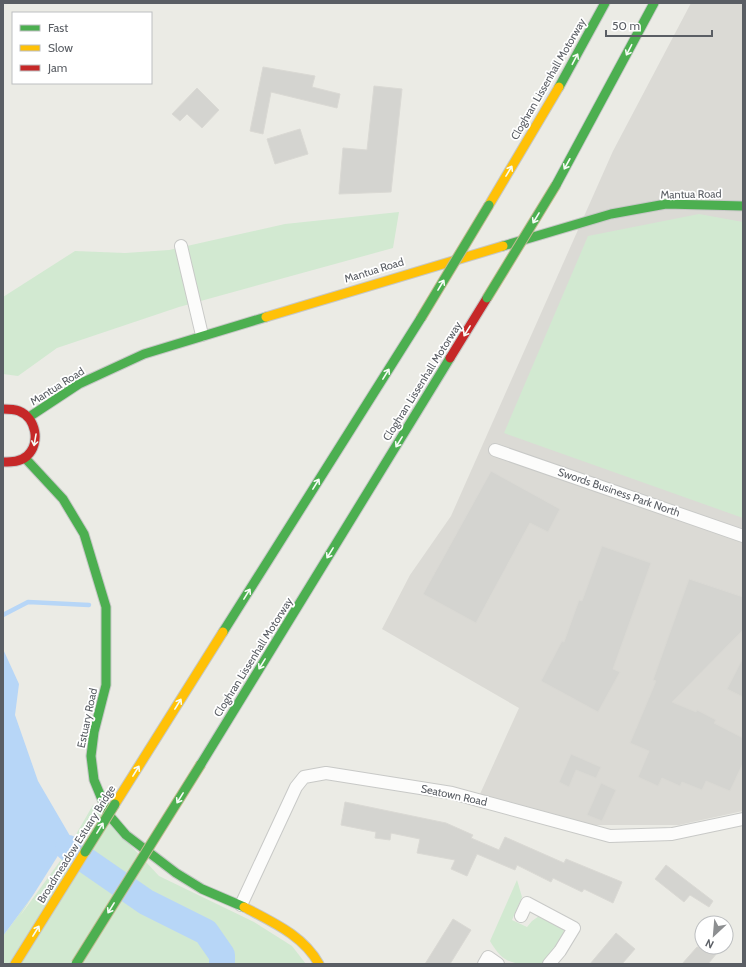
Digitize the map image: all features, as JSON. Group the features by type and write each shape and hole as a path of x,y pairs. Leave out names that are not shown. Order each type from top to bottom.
{"main road":[{"name":"Cloghran Lissenhall Motorway","path":"157,737 421,318 490,205 566,76 605,3"},
{"name":"Cloghran Lissenhall Motorway","path":"76,964 201,764 556,185 654,3"},
{"name":"Mantua Road","path":"29,417 79,384 144,354 202,335 610,214 666,204 743,206"},
{"path":"3,409 13,408 29,417 34,425 36,434 33,447 25,458 17,462 3,462"},
{"name":"Estuary Road","path":"25,458 63,499 84,534 106,607 106,685 94,732 91,756 94,780 108,814 126,834 176,873 202,889 241,905 294,935 314,955 319,964"},
{"name":"Broadmeadow Estuary Bridge","path":"15,964 157,737"}],"street":[{"path":"181,246 202,335"},
{"name":"Swords Business Park North","path":"495,450 743,536"},
{"name":"Seatown Road","path":"241,905 296,787 304,777 326,773 452,793 610,836 672,834 743,819"},
{"path":"521,916 527,903 574,928 560,951 549,964"},
{"path":"484,964 488,957 498,964"}],"shaded area":[{"path":"691,3 743,3 743,811 679,825 584,825 480,794 519,708 382,629 410,575 451,516 613,151"}],"green space":[{"path":"399,212 393,248 179,307 57,348 18,376 3,374 3,297 75,251 125,253 169,250 285,224"},
{"path":"699,214 743,222 743,518 504,433 588,236"},
{"path":"93,805 159,876 254,922 292,946 306,964 3,964 3,936 68,848"},
{"path":"517,880 522,897 512,920 527,927 539,916 564,929 563,938 544,964 519,964 506,960 495,949 490,941"}],"water":[{"path":"3,649 19,684 15,715 38,781 73,841 3,936"}],"pier":[{"path":"71,835 74,842 20,916"}],"building":[{"path":"263,67 315,76 312,87 340,94 337,108 271,92 263,134 250,131"},
{"path":"374,86 402,89 391,192 339,194 343,148 367,150"},
{"path":"197,88 219,110 202,128 187,114 180,121 172,114"},
{"path":"300,129 308,154 275,164 267,139"},
{"path":"491,471 560,509 548,532 530,523 476,623 423,594"},
{"path":"602,546 651,563 613,669 620,672 598,712 541,681 562,641 564,642 579,600 582,601"},
{"path":"689,579 743,597 743,630 672,702 696,712 697,710 716,720 714,723 743,738 743,763 730,791 706,781 702,790 682,782 680,786 662,778 658,786 638,777 649,751 630,743 656,681 653,680"},
{"path":"743,658 743,697 727,689"},
{"path":"571,754 601,767 596,778 576,770 569,787 559,782"},
{"path":"601,783 616,790 602,821 587,815"},
{"path":"345,802 446,823 473,835 471,838 499,850 505,837 564,863 566,859 622,882 613,903 584,889 582,892 553,878 551,882 517,865 515,870 477,854 467,876 451,869 455,860 417,853 420,839 391,833 390,840 375,838 376,832 341,825"},
{"path":"666,865 713,901 709,907 690,895 684,902 655,879"},
{"path":"453,919 471,930 450,964 425,964"},
{"path":"616,933 635,949 622,964 590,964"},
{"path":"694,950 694,955 715,955 708,964 682,964"}],"waterway":[{"path":"3,615 28,602 89,605"},
{"path":"68,848 146,902 206,932 222,955 222,964"}],"traffic: fast":[{"path":"559,87 605,3"},
{"path":"556,185 654,3"},
{"path":"487,298 556,185"},
{"path":"503,246 611,214 666,204 743,206"},
{"path":"421,318 489,205"},
{"path":"29,417 79,384 144,354 266,317"},
{"path":"223,632 421,318"},
{"path":"201,764 450,358"},
{"path":"25,458 63,499 84,534 106,607 106,685 94,732 91,756 94,780 108,814 126,835 176,873 202,889 244,907"},
{"path":"76,964 201,764"},
{"path":"85,852 115,804"}],"traffic: slow":[{"path":"489,205 559,87"},
{"path":"266,317 503,246"},
{"path":"115,804 223,632"},
{"path":"15,964 85,852"},
{"path":"244,907 276,924 296,937 319,964"}],"traffic: jam":[{"path":"450,358 487,298"},
{"path":"3,409 15,410 25,414 33,425 35,431 34,444 27,456 19,461 3,462"}]}
